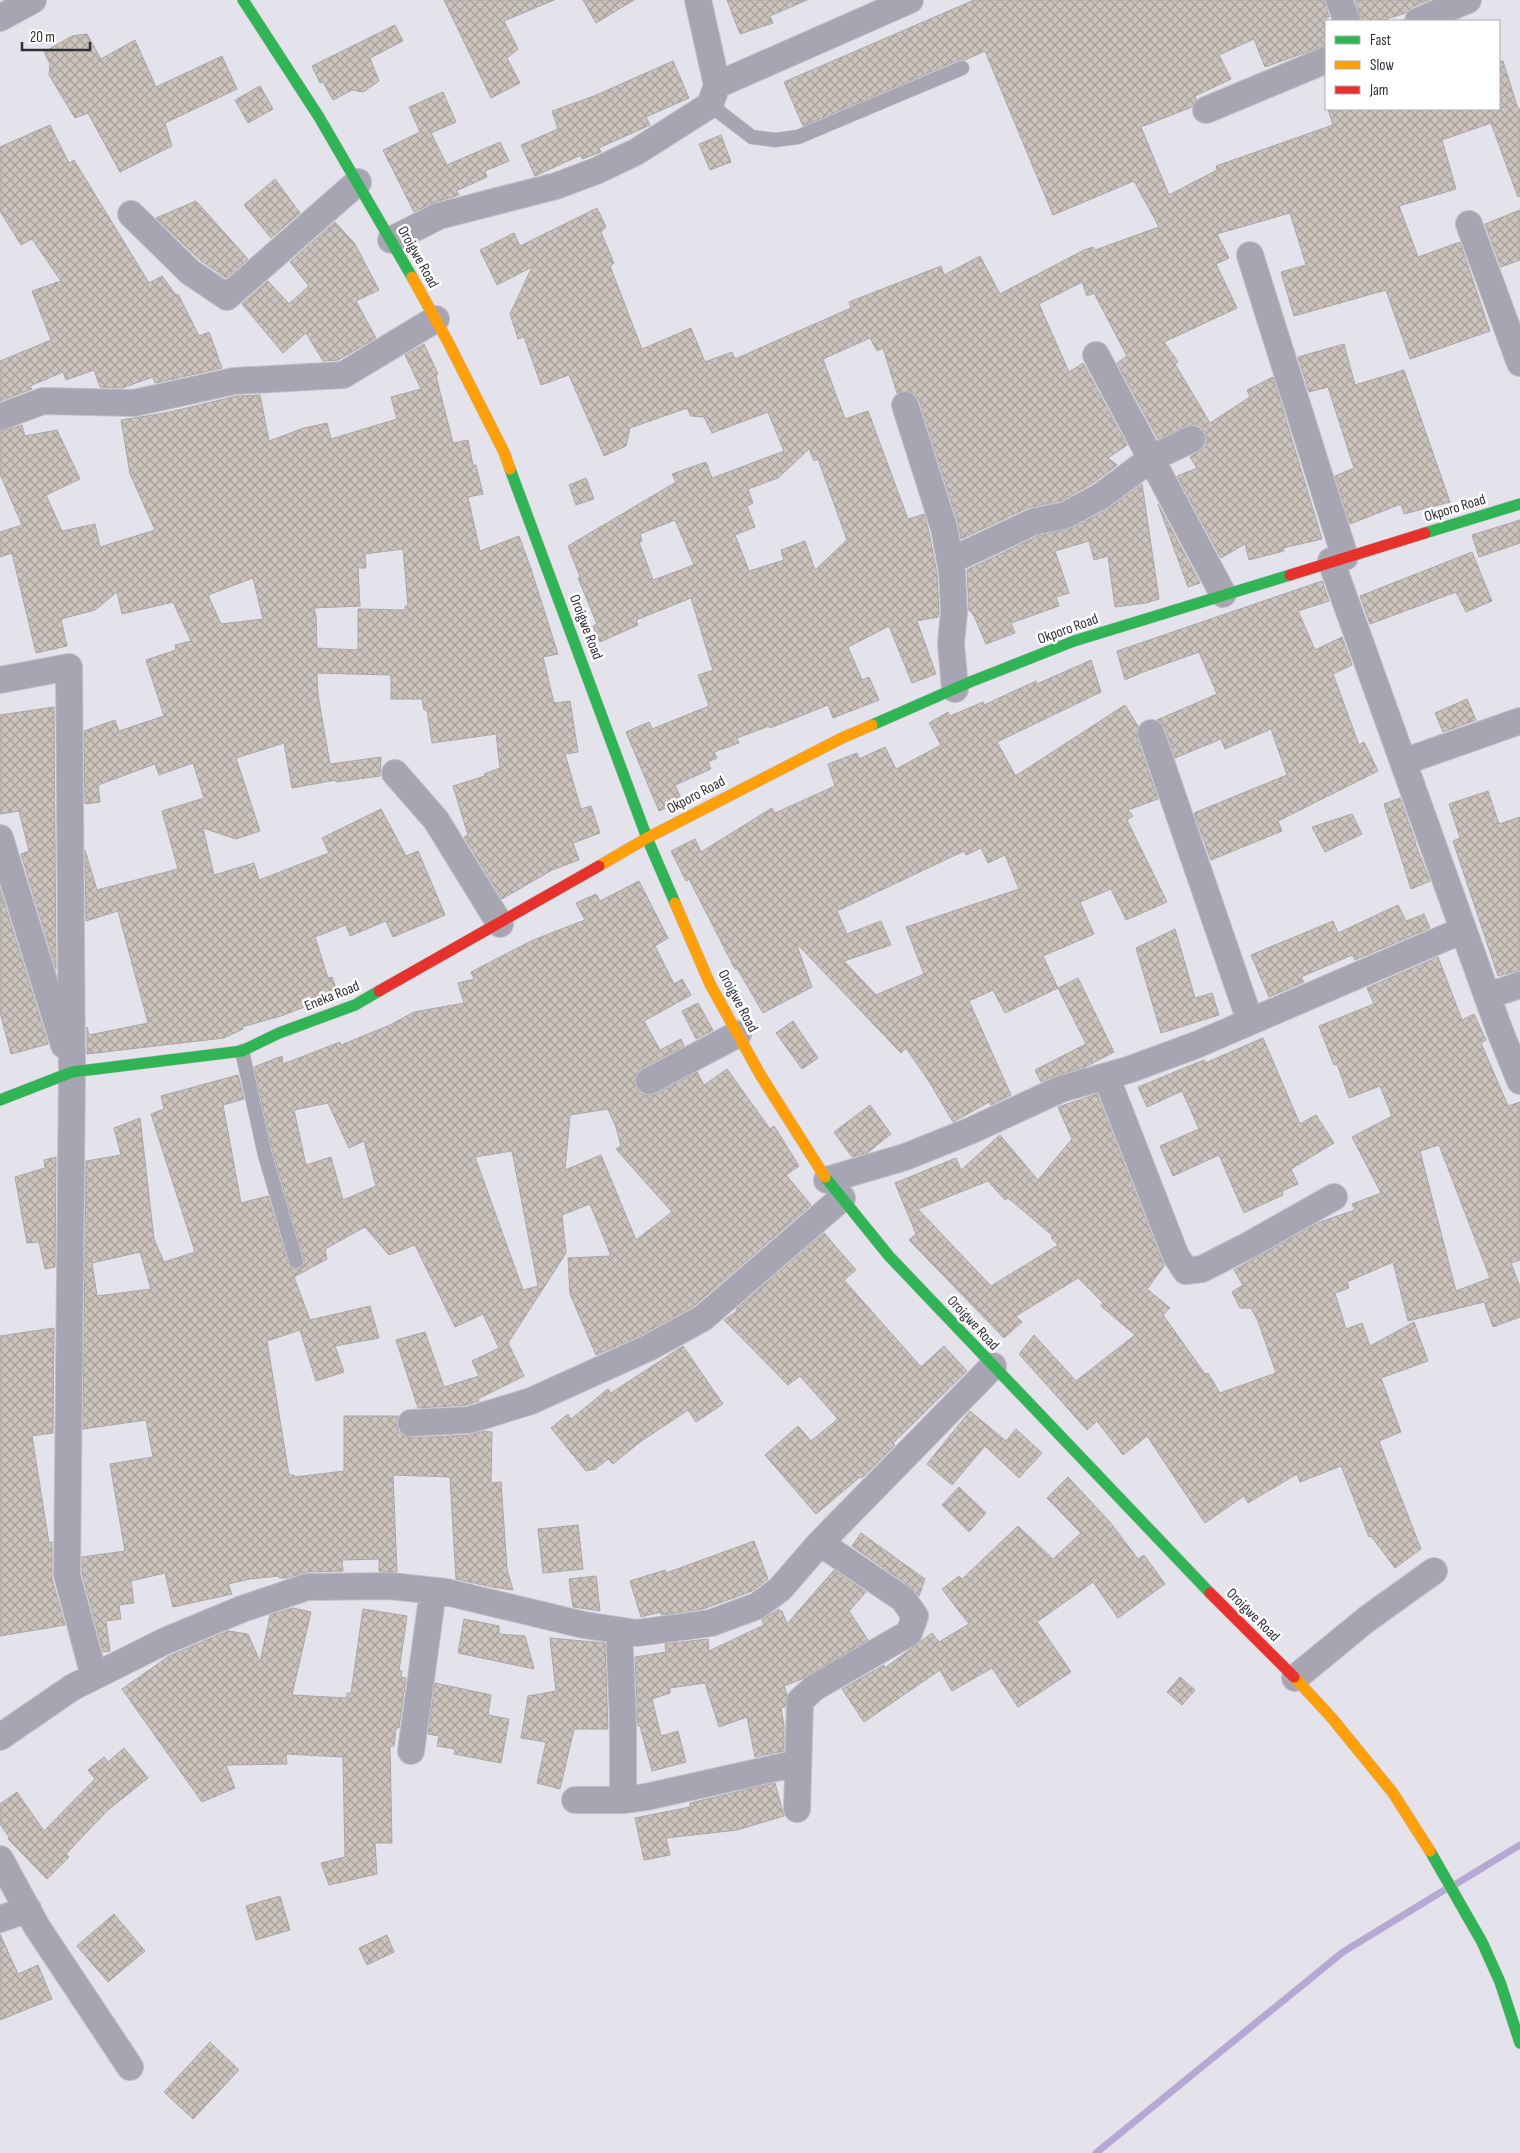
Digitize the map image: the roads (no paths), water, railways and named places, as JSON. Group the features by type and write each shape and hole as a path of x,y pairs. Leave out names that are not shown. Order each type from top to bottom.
{"street":[{"path":"0,18 33,0"},
{"name":"Oroigwe Road","path":"243,0 319,117 358,182 436,319 504,452 647,838 710,984 761,1076 834,1189 889,1256 1180,1563 1295,1678 1331,1717 1393,1793 1439,1864 1461,1904 1500,1982 1520,2043"},
{"path":"698,0 714,95"},
{"path":"391,240 439,216 556,186 596,171 636,152 714,95 910,0"},
{"path":"1339,0 1347,20"},
{"path":"1420,20 1468,0"},
{"path":"1206,110 1325,60"},
{"path":"131,214 190,272 227,297 358,182"},
{"path":"1469,224 1520,363"},
{"path":"1250,255 1338,559 1403,762 1487,996 1520,1080"},
{"path":"0,416 43,401 134,403 234,381 343,375 436,319"},
{"path":"1096,355 1223,594"},
{"path":"905,404 944,528 950,561 954,612 951,643 955,689"},
{"path":"950,561 1033,522 1066,515 1101,496 1152,458 1192,439"},
{"name":"Okporo Road","path":"647,838 842,738 955,689 1074,641 1520,504"},
{"path":"0,680 69,667 72,1072 66,1575 94,1676"},
{"path":"1403,762 1520,721"},
{"path":"1151,733 1250,1021"},
{"path":"395,773 436,820 500,924"},
{"path":"0,838 72,1072"},
{"name":"Eneka Road","path":"0,1100 72,1072 242,1051 279,1033 355,1005 500,924 647,838"},
{"path":"0,883 72,1072"},
{"path":"0,893 72,1072"},
{"path":"411,1422 469,1420 502,1410 531,1400 648,1348 703,1318 834,1189 905,1157 970,1131 1061,1089 1106,1076 1196,1045 1464,930"},
{"path":"1487,996 1520,985"},
{"path":"649,1081 738,1034"},
{"path":"1106,1076 1176,1256 1186,1271 1202,1269 1334,1197"},
{"path":"0,1737 73,1687 165,1641 242,1609 308,1587 390,1586 446,1592 584,1625 637,1633 711,1622 757,1606 780,1589 820,1543 993,1366"},
{"path":"797,1810 800,1701 814,1688 909,1633 915,1616 902,1599 820,1543"},
{"path":"1295,1678 1367,1619 1434,1571"},
{"path":"411,1751 433,1591"},
{"path":"619,1631 623,1719 623,1800"},
{"path":"574,1800 623,1800 686,1789 798,1763"},
{"path":"0,1859 37,1927 130,2067"},
{"path":"0,1919 28,1909"}],"lane":[{"path":"714,95 752,136 775,140 798,137 962,68"},
{"path":"242,1051 266,1155 296,1261"}],"waterway":[{"path":"1456,1884 1520,1845"},
{"path":"1096,2153 1343,1952 1446,1889"}]}
